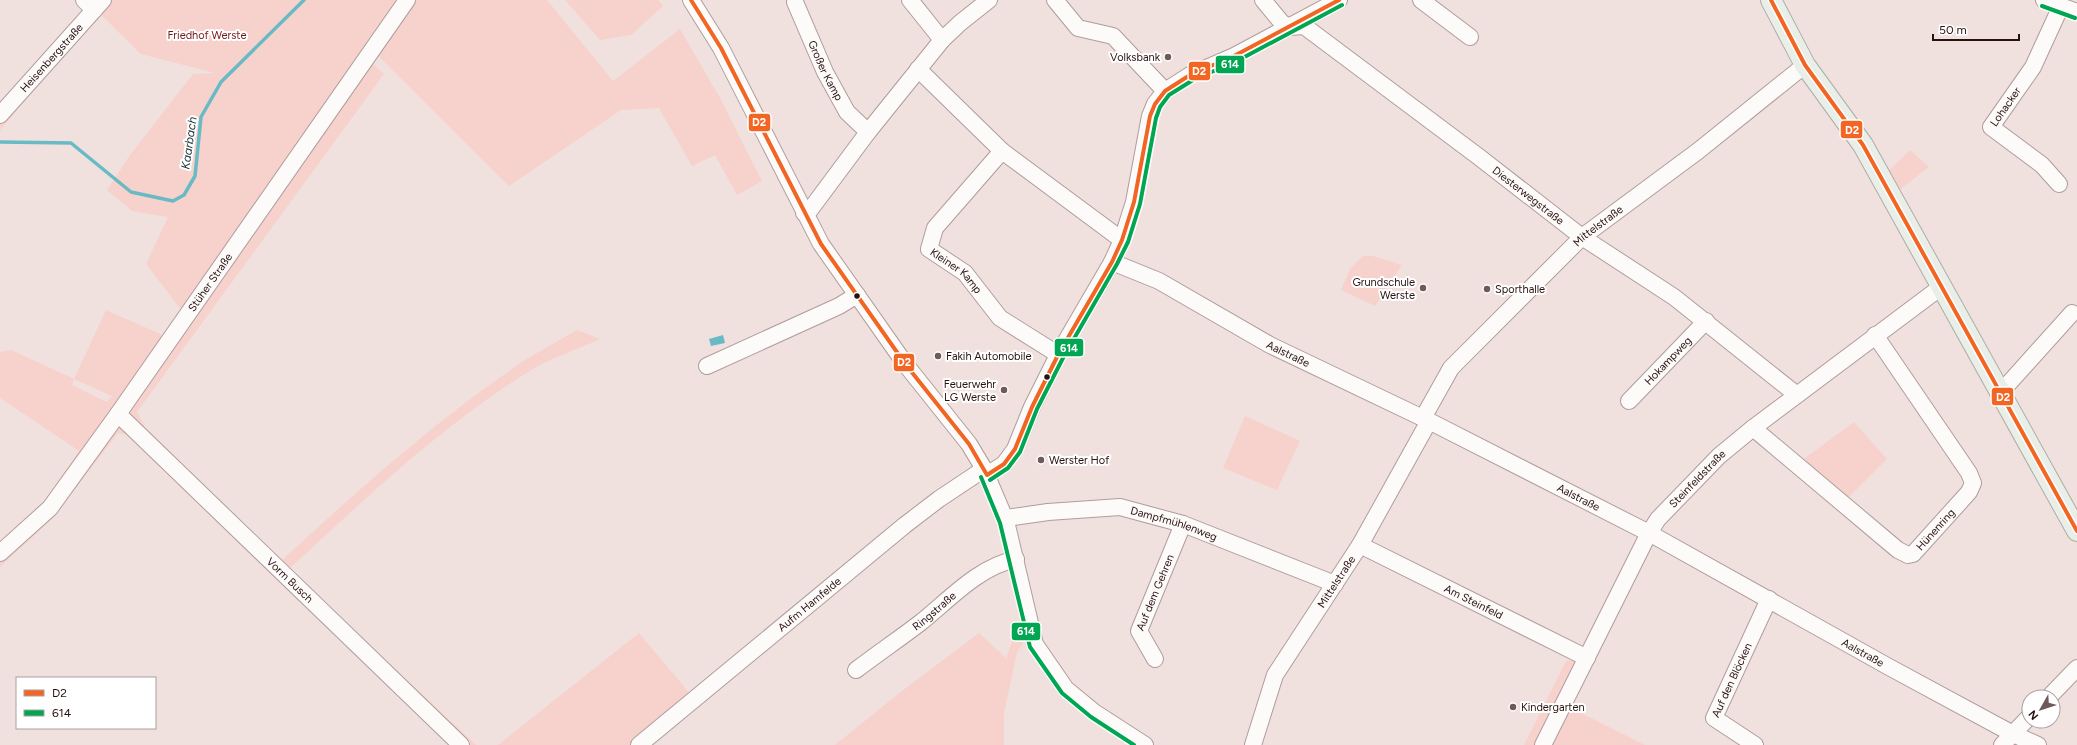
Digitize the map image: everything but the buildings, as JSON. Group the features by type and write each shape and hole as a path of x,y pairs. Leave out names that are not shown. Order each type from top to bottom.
{"main road":[{"path":"1771,0 1806,65 1863,146 2077,531"}],"street":[{"name":"Stüher Straße","path":"0,553 50,508 118,414 407,0"},
{"path":"692,0 721,48 804,213 834,263 906,365 969,444 985,472 1006,521 1035,644 1048,665 1066,689 1094,712 1145,745"},
{"path":"910,0 942,40"},
{"path":"804,213 810,210 868,132 942,40 960,23 989,0"},
{"path":"1055,0 1078,28 1113,36 1166,91"},
{"path":"1263,0 1282,23 1289,27"},
{"path":"985,472 1004,464 1014,449 1032,407 1059,353 1112,262 1122,240 1134,202 1150,116 1155,104 1166,91 1190,75 1234,56 1340,0"},
{"path":"1421,0 1470,37"},
{"path":"2044,0 2077,12"},
{"name":"Großer Kamp","path":"794,2 825,72 848,112 868,132"},
{"name":"Heisenbergstraße","path":"0,115 94,3"},
{"name":"Lohacker","path":"2059,184 2042,165 1990,127 2033,67 2061,6"},
{"name":"Diesterwegstraße","path":"1289,27 1304,26 1479,157 1582,237 1667,292 1797,395"},
{"name":"Mittelstraße","path":"1253,745 1275,675 1360,545 1426,420 1451,368 1582,237 1698,151 1806,65"},
{"path":"918,69 1002,151 1122,240"},
{"name":"Kleiner Kamp","path":"1002,151 935,228 929,249 965,273 1000,318 1051,350 1059,353"},
{"name":"Aalstraße","path":"1112,262 1159,281 1270,345 1426,420 1649,533 1889,667 2007,740 2038,745"},
{"name":"Steinfeldstraße","path":"1543,745 1649,533 1658,519 1719,456 1753,428 1941,287"},
{"path":"708,366 839,306 857,295"},
{"path":"2001,392 2072,313"},
{"name":"Hokampweg","path":"1629,401 1706,322"},
{"name":"Hünenring","path":"1753,428 1898,550 1908,555 1912,554 1969,492 1973,483 1969,473 1875,335"},
{"name":"Vorm Busch","path":"118,414 461,745"},
{"name":"Aufm Hamfelde","path":"639,745 905,525 939,499 985,472"},
{"name":"Dampfmühlenweg","path":"1006,521 1013,517 1048,512 1120,506 1183,524 1335,584"},
{"name":"Auf dem Gehren","path":"1155,659 1139,631 1183,524"},
{"name":"Am Steinfeld","path":"1360,545 1587,658"},
{"name":"Ringstraße","path":"856,670 919,623 980,574 993,566 1016,559"},
{"name":"Auf den Blöcken","path":"1755,745 1714,718 1769,599"},
{"path":"2057,689 2077,668"},
{"path":"2007,740 2021,726"}],"green space":[{"name":"Friedhof Werste","path":"77,0 401,0 362,53 384,74 137,412 145,427 280,562 367,483 428,432 458,408 522,362 577,330 600,339 536,367 464,416 375,490 289,569 476,745 458,745 128,435 118,433 52,519 0,567 0,545 35,515 79,451 0,398 0,352 11,350 74,379 106,310 167,337 186,309 179,307 146,264 168,217 132,211 107,190 130,155 193,74 215,73 141,54 99,13 0,130 0,110 84,15 83,6","holes":["74,379 112,396 107,402 72,385"]},
{"path":"417,0 547,0 613,81 680,29 720,98 762,181 737,195 715,155 692,166 659,108 621,110 509,186 375,53"},
{"path":"565,0 658,0 663,6 631,35 600,40"},
{"path":"1910,150 1929,167 1898,191 1886,173"},
{"path":"1363,256 1373,256 1402,265 1375,306 1341,290 1350,269"},
{"path":"1245,416 1300,441 1277,490 1223,468"},
{"path":"1854,422 1887,459 1847,499 1801,461"},
{"path":"1018,626 1020,626 1023,644 1017,652 1004,714 1004,745 835,745 902,691 979,633 1006,658"},
{"path":"639,633 692,696 632,745 498,745"},
{"path":"1584,659 1563,704 1645,745 1524,745 1566,661"}],"water":[{"path":"723,335 725,343 711,346 709,339"}],"waterway":[{"name":"Kaarbach","path":"0,142 71,143 131,192 173,201 184,195 195,176 201,117 221,82 304,0"}],"transit line":[{"name":"D2","path":"691,0 721,48 821,244 906,365 969,444 987,475"},
{"name":"D2","path":"987,475 1004,464 1015,449 1032,407 1059,353 1112,262 1122,240 1134,202 1150,116 1155,104 1165,91 1190,75 1234,56 1339,0"},
{"name":"D2","path":"1771,0 1805,65 1863,145 2077,531"},
{"name":"614","path":"990,480 1008,468 1020,452 1037,409 1064,356 1128,242 1140,204 1156,118 1160,107 1169,95 1193,80 1237,61 1342,5"},
{"name":"614","path":"2042,6 2075,18"},
{"name":"614","path":"981,477 1000,523 1030,647 1062,693 1091,717 1134,745"}],"place":[{"name":"Volksbank","path":"1168,57"},
{"name":"Grundschule Werste","path":"1423,288"},
{"name":"Sporthalle","path":"1487,289"},
{"name":"Fakih Automobile","path":"938,356"},
{"name":"Feuerwehr LG Werste","path":"1004,390"},
{"name":"Werster Hof","path":"1041,460"},
{"name":"Kindergarten","path":"1513,707"}]}
